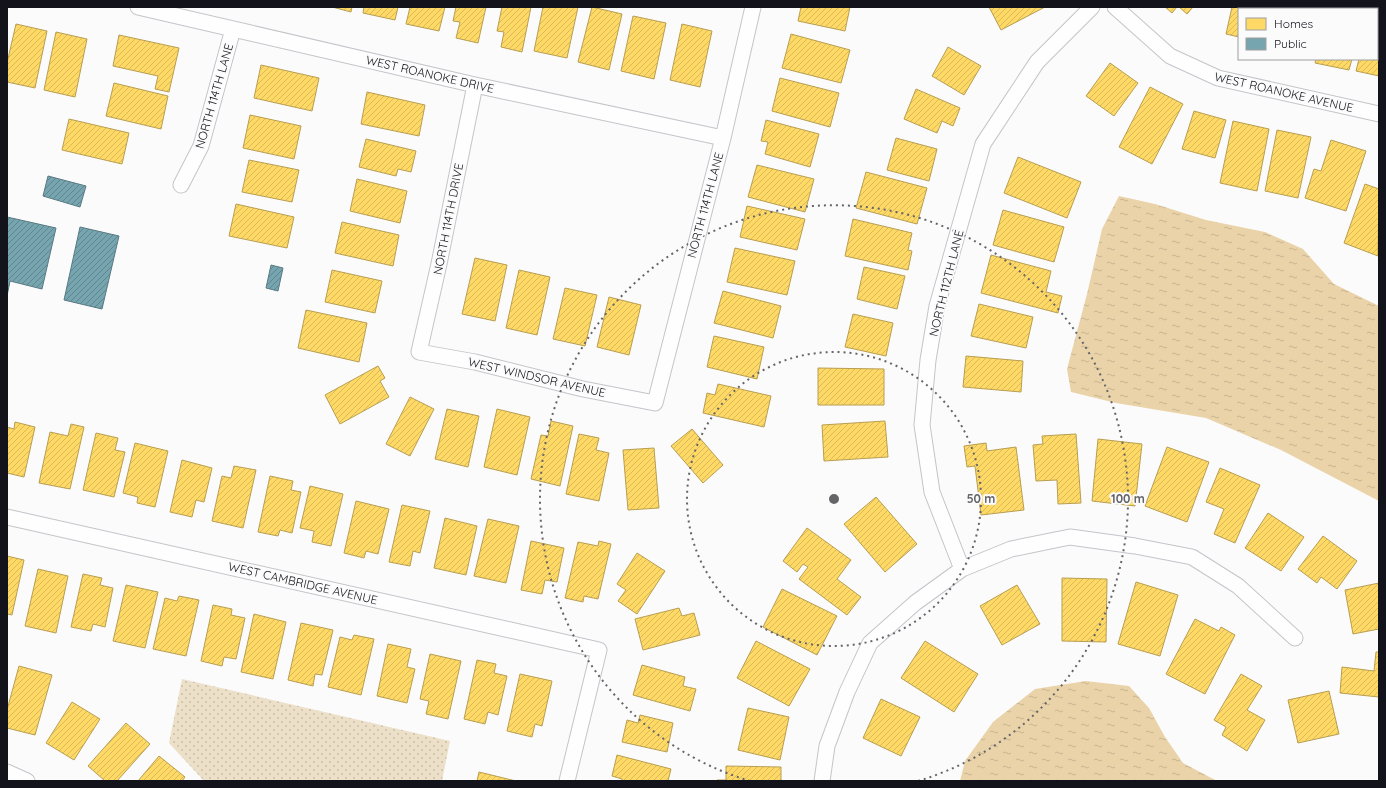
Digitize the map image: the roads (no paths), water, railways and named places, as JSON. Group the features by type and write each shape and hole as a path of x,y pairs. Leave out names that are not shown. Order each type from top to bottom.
{"street":[{"name":"WEST ROANOKE DRIVE","path":"138,7 475,85 723,138"},
{"name":"NORTH 114TH LANE","path":"655,403 723,138 753,7"},
{"name":"NORTH 112TH LANE","path":"962,569 932,492 922,425 928,360 937,306 983,144 1037,62 1092,7"},
{"name":"WEST ROANOKE AVENUE","path":"1115,7 1170,56 1218,78 1379,114"},
{"name":"NORTH 114TH LANE","path":"181,185 201,146 233,29"},
{"name":"NORTH 114TH DRIVE","path":"419,352 439,264 475,85"},
{"name":"WEST WINDSOR AVENUE","path":"419,352 474,362 584,389 655,403"},
{"name":"WEST CAMBRIDGE AVENUE","path":"7,517 599,650 567,781"},
{"path":"822,781 827,746 847,692 870,643 915,603 962,569 1010,549 1070,536 1192,557 1238,586 1295,638"},
{"path":"7,772 27,781"}],"water":[{"path":"1119,196 1155,204 1206,220 1265,232 1303,249 1334,284 1379,306 1379,501 1281,450 1206,418 1116,403 1071,392 1067,369 1087,294 1102,229"},
{"path":"1086,681 1129,686 1149,708 1165,737 1183,763 1217,781 960,781 965,761 993,722 1035,689"}]}
